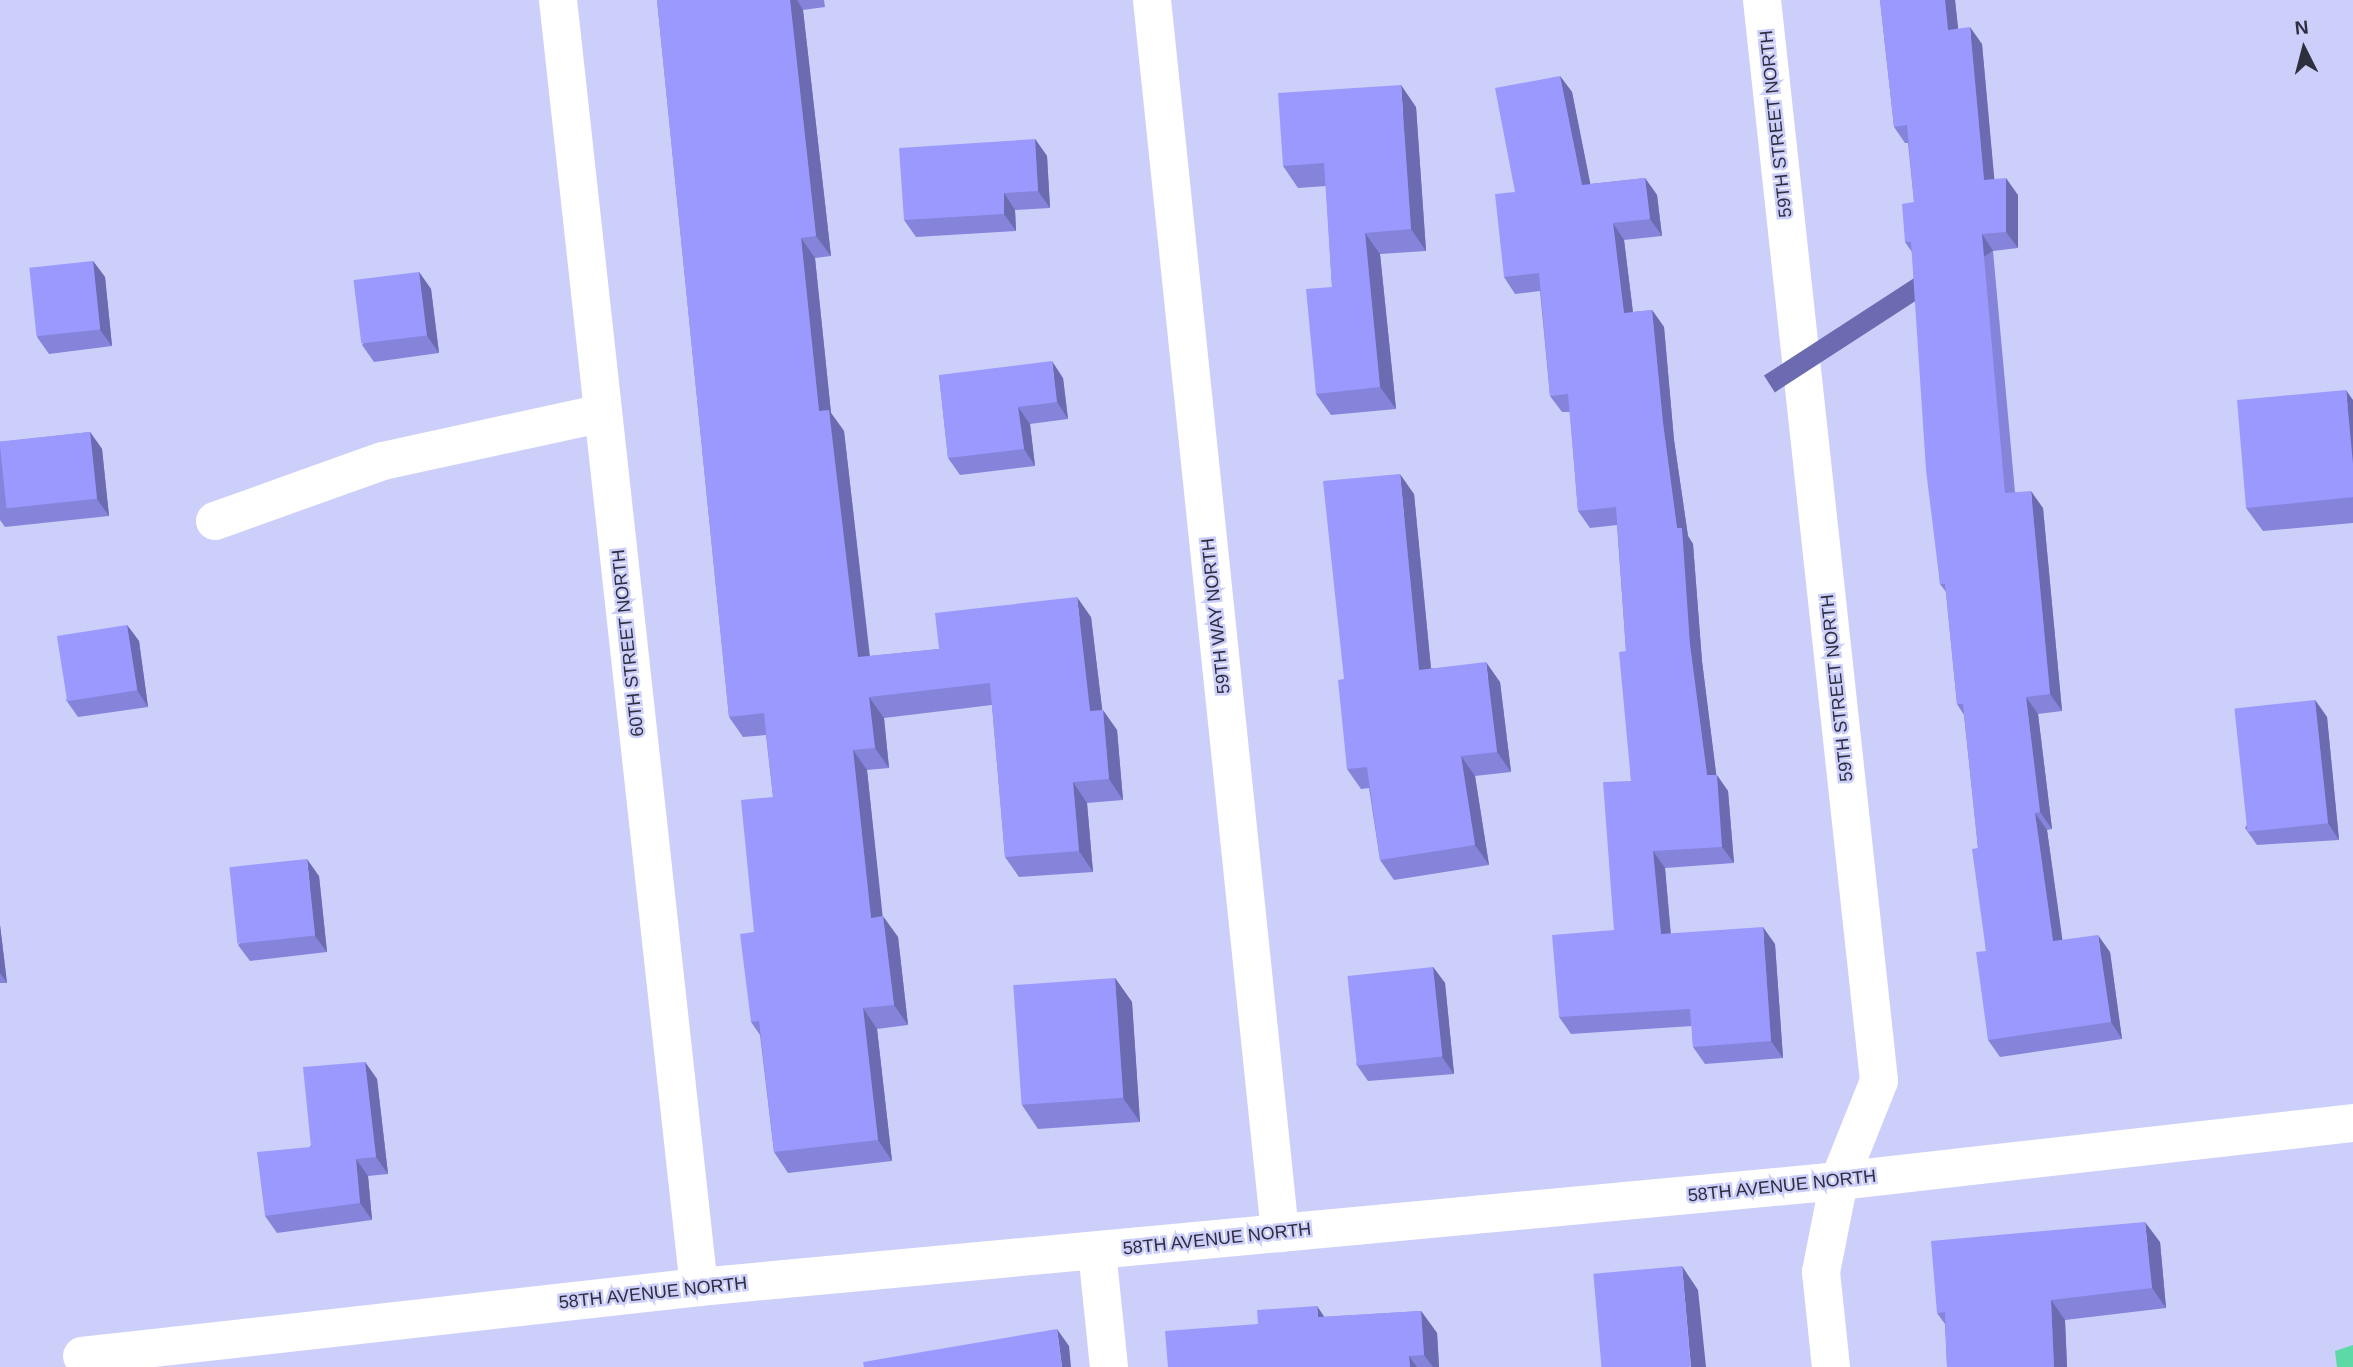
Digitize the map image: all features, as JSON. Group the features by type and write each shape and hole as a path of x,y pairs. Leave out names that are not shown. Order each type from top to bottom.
{"street":[{"name":"60TH STREET NORTH","path":"558,0 698,1287"},
{"name":"59TH WAY NORTH","path":"1152,0 1280,1233"},
{"name":"59TH STREET NORTH","path":"1762,0 1880,1081 1839,1181 1821,1272 1831,1367"},
{"path":"215,521 383,461 603,413"},
{"name":"58TH AVENUE NORTH","path":"82,1356 300,1350 698,1287 1839,1181 2353,1123"},
{"path":"1097,1251 1109,1367"}],"green space":[{"path":"2353,1345 2353,1367 2337,1367 2335,1351"}],"building":[{"path":"657,0 790,0 816,236 801,238 819,411 829,410 858,657 939,649 935,613 1077,597 1090,711 1103,710 1109,779 1073,782 1079,851 1005,857 990,683 869,697 875,748 853,750 871,918 883,916 894,1005 863,1008 878,1140 774,1152 759,1021 751,1022 740,934 754,932 741,800 773,797 764,713 729,717"},
{"path":"1880,0 1945,0 1948,30 1970,27 1984,180 2006,178 2006,232 1982,234 2005,493 2031,491 2050,694 2026,697 2040,812 2035,813 2053,941 2098,935 2111,1022 1988,1040 1976,952 1986,951 1972,849 1978,848 1963,704 1957,704 1945,584 1940,584 1926,470 1911,242 1905,242 1902,204 1914,202 1907,125 1894,127"},
{"path":"1560,76 1582,185 1645,178 1650,219 1613,223 1624,313 1652,310 1677,528 1682,528 1690,645 1707,775 1717,775 1722,847 1653,851 1661,934 1763,927 1771,1041 1693,1047 1690,1009 1559,1017 1552,935 1614,930 1603,782 1631,781 1619,652 1626,651 1616,507 1578,511 1568,394 1550,396 1539,273 1504,277 1495,194 1515,192 1495,88"},
{"path":"1401,85 1411,229 1365,233 1380,387 1316,394 1306,289 1332,287 1324,163 1283,166 1278,93"},
{"path":"1035,139 1038,191 1004,193 1004,214 904,220 899,148"},
{"path":"93,261 100,330 37,336 29,268"},
{"path":"419,272 427,336 361,344 353,280"},
{"path":"1052,361 1057,402 1018,407 1024,449 948,458 939,375"},
{"path":"2346,390 2353,497 2246,508 2237,400"},
{"path":"90,432 97,499 7,508 0,441"},
{"path":"1400,474 1419,670 1486,662 1497,752 1461,756 1475,845 1380,860 1367,767 1347,769 1338,680 1344,679 1323,481"},
{"path":"127,625 137,690 67,701 57,636"},
{"path":"2315,700 2328,823 2247,832 2234,708"},
{"path":"307,859 315,936 237,944 229,867"},
{"path":"1433,967 1442,1057 1357,1065 1347,976"},
{"path":"1115,978 1123,1098 1022,1105 1013,985"},
{"path":"365,1062 376,1157 356,1159 360,1203 265,1216 257,1152 311,1147 303,1067"},
{"path":"2145,1222 2152,1288 2051,1300 2054,1367 1947,1367 1945,1312 1937,1313 1931,1241"},
{"path":"1682,1266 1691,1367 1601,1367 1593,1274"},
{"path":"1317,1306 1318,1317 1421,1311 1424,1355 1409,1356 1410,1367 1168,1367 1165,1331 1258,1324 1257,1310"},
{"path":"1057,1329 1062,1367 864,1367 863,1362"}]}
